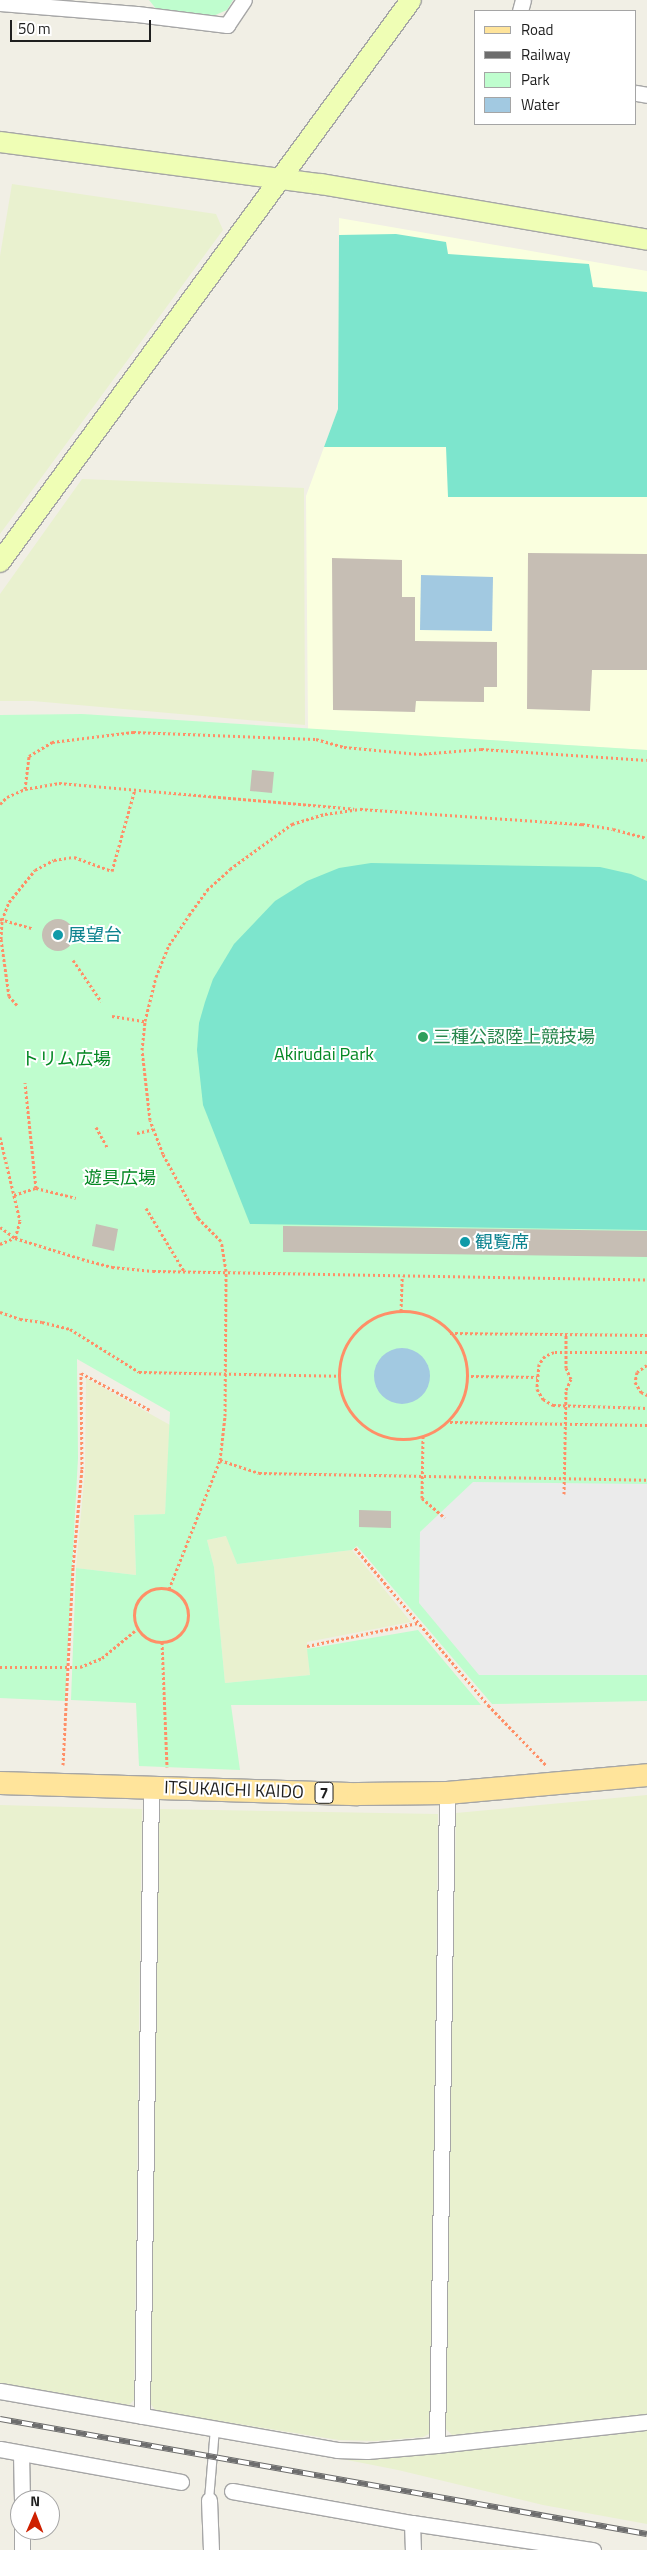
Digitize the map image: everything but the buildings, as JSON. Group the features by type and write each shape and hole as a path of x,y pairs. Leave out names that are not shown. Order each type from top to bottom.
{"main road":[{"name":"ITSUKAICHI KAIDO","path":"0,1783 358,1794 447,1793 647,1775"}],"street":[{"path":"0,4 138,7 227,25 244,0"},
{"path":"0,562 411,0"},
{"path":"0,142 280,179 647,240"},
{"path":"142,2416 151,1788"},
{"path":"437,2445 447,1793"},
{"path":"0,2392 337,2450 367,2451 437,2445 647,2422"},
{"path":"0,2449 181,2482"},
{"path":"21,2453 22,2490"},
{"path":"232,2491 550,2547 593,2550"},
{"path":"209,2500 210,2550"},
{"path":"412,2523 413,2550"}],"lane":[{"path":"209,2500 214,2428"}],"path":[{"path":"25,789 29,756 52,742 133,732 316,739 344,747 419,754 481,749 647,760"},
{"path":"0,804 7,797 25,789 59,783 362,809 582,824 613,828 647,838"},
{"path":"17,1005 9,996 1,939 1,920 9,902 22,883 35,870 54,860 74,857 112,871 135,789"},
{"path":"169,1588 220,1460 225,1416 226,1271 221,1241 198,1218 170,1168 150,1120 142,1050 145,1021 156,977 169,945 207,890 260,846 292,824 325,814 362,809"},
{"path":"1,920 32,928"},
{"path":"74,960 101,1001"},
{"path":"112,1016 145,1021"},
{"path":"25,1083 36,1188"},
{"path":"96,1127 107,1147"},
{"path":"137,1133 154,1129"},
{"path":"0,1137 20,1221 15,1238"},
{"path":"14,1195 36,1188 76,1198"},
{"path":"146,1208 184,1271"},
{"path":"0,1227 15,1238 112,1267 184,1271 647,1280"},
{"path":"0,1244 15,1238"},
{"path":"401,1311 402,1276"},
{"path":"401,1311 423,1315 443,1325 450,1333 458,1342 466,1360 467,1383 460,1404 449,1422 430,1434 407,1439 385,1436 365,1427 349,1410 340,1390 339,1367 345,1346 359,1328 379,1315 401,1311"},
{"path":"0,1312 20,1319 70,1329 139,1372 340,1376"},
{"path":"450,1333 647,1335"},
{"path":"564,1494 566,1390 571,1379 566,1368 566,1334"},
{"path":"647,1352 554,1352 545,1356 538,1364 537,1377 537,1389 543,1398 553,1405 566,1407 647,1408"},
{"path":"647,1365 637,1372 635,1382 641,1392 647,1395"},
{"path":"62,1784 73,1567 82,1469 81,1372 150,1410"},
{"path":"466,1376 537,1377"},
{"path":"449,1422 647,1425"},
{"path":"423,1436 422,1498 445,1518"},
{"path":"220,1460 259,1473 647,1480"},
{"path":"355,1548 488,1705 563,1783"},
{"path":"160,1587 169,1588 184,1600 188,1616 181,1633 174,1639 162,1642 144,1636 137,1629 133,1613 141,1596 149,1590 160,1587"},
{"path":"307,1646 418,1623"},
{"path":"0,1667 80,1667 102,1658 137,1629"},
{"path":"162,1642 167,1767"}],"shaded area":[{"path":"12,184 216,214 223,230 0,534 0,256"},
{"path":"339,218 647,271 647,750 308,729 306,496 338,409"},
{"path":"82,479 304,488 305,725 33,701 0,701 0,594"},
{"path":"86,1378 170,1425 165,1514 134,1515 136,1575 76,1568 85,1470"},
{"path":"473,1482 647,1484 647,1675 479,1675 419,1603 420,1532"},
{"path":"227,1536 237,1564 352,1550 411,1622 307,1642 310,1675 225,1683 214,1567 207,1540"},
{"path":"647,1795 647,2414 452,2435 445,2428 456,1813"},
{"path":"0,1805 142,1809 134,2400 129,2405 0,2383"},
{"path":"158,1809 438,1814 431,2433 423,2437 375,2441 339,2440 156,2411 150,2403"},
{"path":"647,2431 647,2524 543,2505 398,2470 337,2458 371,2459 433,2454"}],"green space":[{"path":"149,0 233,0 227,10 213,16 157,10"},
{"path":"396,234 446,242 448,254 589,264 593,287 647,292 647,497 448,497 446,447 324,447 338,409 339,235"},
{"name":"Akirudai Park","path":"82,714 647,750 647,1701 492,1704 357,1546 352,1550 237,1564 226,1536 207,1540 214,1567 225,1683 310,1675 307,1649 418,1630 481,1705 231,1705 240,1770 139,1766 136,1703 71,1700 76,1568 136,1575 134,1515 165,1514 170,1412 77,1359 78,1458 65,1701 0,1698 0,715"},
{"name":"三種公認陸上競技場","path":"371,863 600,867 631,874 647,881 647,1230 250,1224 203,1105 197,1050 199,1023 205,1002 213,979 234,944 275,901 307,881 339,868"}],"water":[{"path":"421,575 493,577 492,631 420,630"},
{"path":"402,1348 413,1350 422,1356 428,1365 430,1376 428,1387 422,1396 413,1402 402,1404 391,1402 382,1396 376,1387 374,1376 376,1365 382,1356 391,1350"}],"railway":[{"path":"0,2419 647,2534"}],"place":[{"name":"展望台","path":"58,935"},
{"name":"三種公認陸上競技場","path":"423,1037"},
{"name":"観覧席","path":"465,1242"}],"park label":[{"name":"トリム広場","path":"66,1059"},
{"name":"遊具広場","path":"120,1178"}]}
